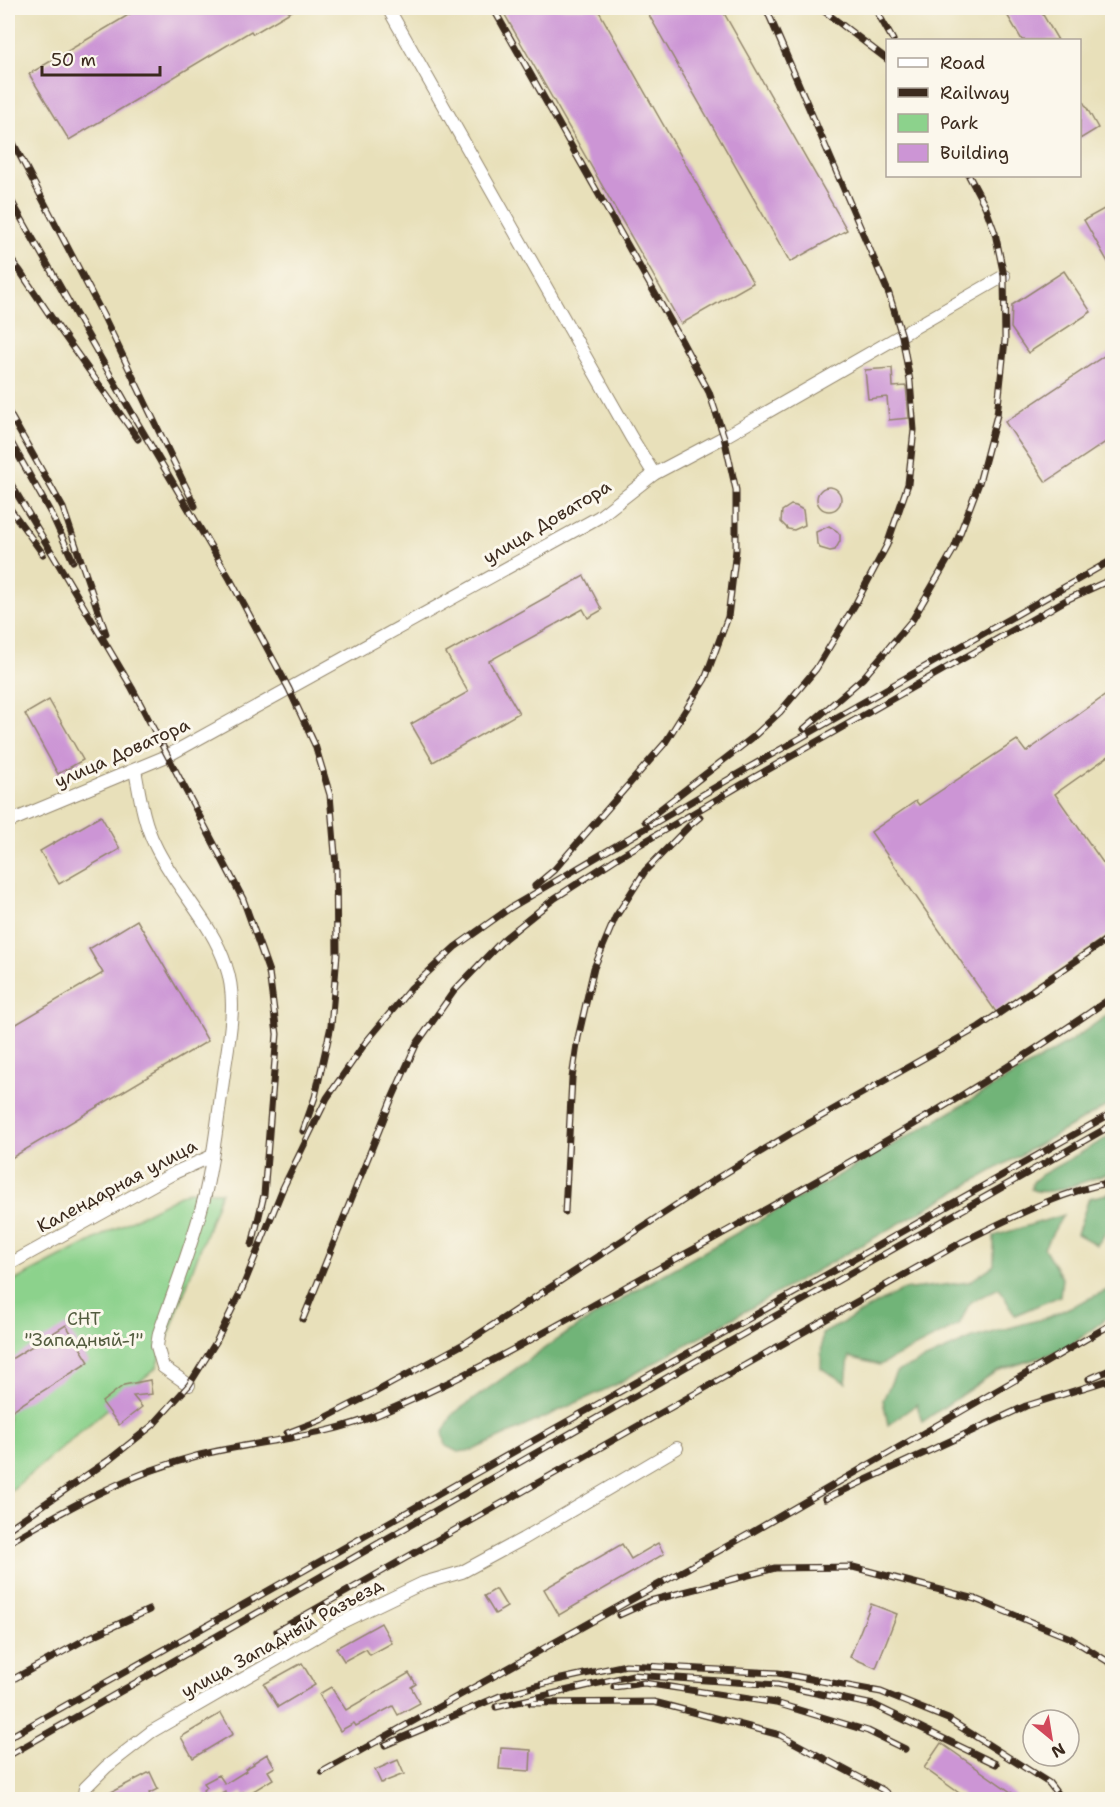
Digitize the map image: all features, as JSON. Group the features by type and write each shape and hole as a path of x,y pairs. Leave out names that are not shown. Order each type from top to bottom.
{"street":[{"path":"388,8 654,474"},
{"name":"улица Доватора","path":"8,822 167,756 599,517 654,474 724,437 1004,276"},
{"path":"135,770 143,817 155,846 218,944 232,992 229,1041 213,1156 203,1200 159,1333 157,1346 163,1367 189,1385"},
{"name":"Календарная улица","path":"8,1265 176,1172 213,1156"},
{"name":"улица Западный Разъезд","path":"83,1800 85,1788 106,1767 151,1732 340,1623 423,1583 462,1572 523,1539 677,1448"}],"green space":[{"path":"1112,1012 1112,1103 615,1385 473,1450 458,1452 446,1446 443,1432 453,1414 559,1338 652,1281 942,1117 1069,1042"},
{"path":"1112,1135 1112,1173 1049,1191 1031,1189 1033,1182 1041,1175"},
{"name":"СНТ \"Западный-1\"","path":"188,1191 221,1192 157,1367 8,1492 8,1284"},
{"path":"1112,1193 1112,1225 1097,1245 1077,1234 1089,1198"},
{"path":"1063,1215 1044,1248 1062,1278 1060,1296 1015,1315 999,1288 970,1302 959,1325 880,1365 849,1357 846,1383 821,1368 822,1334 902,1290 969,1282 994,1265 994,1236"},
{"path":"1112,1288 1112,1314 1066,1349 997,1371 922,1422 917,1404 888,1425 883,1400 896,1372 973,1338 1049,1317"}],"building":[{"path":"140,8 297,8 253,34 251,31 69,140 29,74"},
{"path":"501,8 597,8 753,283 681,324"},
{"path":"645,8 721,8 847,230 790,262"},
{"path":"1003,8 1039,8 1057,39 1021,39"},
{"path":"1081,98 1098,128 1081,138"},
{"path":"1113,204 1113,271 1084,220"},
{"path":"1064,271 1091,312 1028,353 1011,328 1012,305"},
{"path":"1113,350 1113,437 1046,482 1005,422"},
{"path":"892,368 893,387 906,386 909,418 889,420 887,397 868,399 865,370"},
{"path":"829,487 834,488 840,494 840,504 834,510 829,511 824,510 818,504 817,499 818,494 824,488"},
{"path":"791,505 803,510 805,525 794,530 788,529 781,522 782,511"},
{"path":"829,526 840,535 840,541 835,550 830,551 820,548 817,544 816,532"},
{"path":"584,576 602,610 588,618 583,609 489,661 519,713 433,762 411,724 468,692 446,653"},
{"path":"1113,690 1113,753 1055,794 1113,877 1113,931 996,1012 871,832 916,801 919,805 1017,740 1026,752"},
{"path":"49,700 83,760 58,774 25,714"},
{"path":"101,816 120,849 59,884 40,851"},
{"path":"137,920 208,1041 8,1160 8,1029 103,973 89,949"},
{"path":"66,1325 89,1362 8,1413 8,1361"},
{"path":"150,1380 152,1394 133,1396 142,1407 119,1425 102,1402 124,1385"},
{"path":"658,1543 664,1554 559,1615 544,1589 622,1544 631,1559"},
{"path":"496,1589 507,1607 495,1614 484,1596"},
{"path":"871,1604 897,1614 876,1668 850,1657"},
{"path":"381,1623 392,1643 370,1655 366,1649 344,1661 336,1648"},
{"path":"302,1663 315,1685 278,1707 264,1684"},
{"path":"409,1673 416,1684 411,1687 420,1703 398,1715 393,1706 356,1726 354,1723 340,1731 319,1694 331,1687 346,1710"},
{"path":"221,1713 233,1734 193,1758 181,1737"},
{"path":"941,1743 1022,1800 969,1800 924,1768"},
{"path":"501,1748 531,1750 530,1771 499,1769"},
{"path":"267,1754 275,1767 268,1771 273,1779 245,1796 243,1792 230,1800 225,1791 208,1800 203,1790 207,1787 204,1783 219,1775 225,1784"},
{"path":"398,1760 404,1774 381,1783 375,1770"},
{"path":"150,1772 158,1789 149,1793 153,1800 96,1800"}],"railway":[{"path":"493,8 709,392 724,437 736,490 736,550 728,617 705,679 665,743 554,870 535,886"},
{"path":"645,821 752,738 780,712 816,669 856,603 887,545 908,484 914,430 910,381 902,336 889,294 766,8"},
{"path":"820,8 886,58"},
{"path":"875,8 892,39"},
{"path":"8,133 105,319 195,506"},
{"path":"804,729 863,678 913,619 954,549 979,483 997,415 1005,340 1004,276 995,233 985,206 970,177"},
{"path":"8,195 137,422 230,579 289,689 315,745 330,795 336,866 337,955 331,1026 315,1097 303,1131"},
{"path":"8,256 138,439"},
{"path":"8,411 63,508 106,634"},
{"path":"8,437 53,517 73,561"},
{"path":"8,479 132,688 243,899 269,972 277,1034 264,1195 252,1245"},
{"path":"8,506 43,554"},
{"path":"8,1529 109,1460 153,1425 189,1385 216,1342 242,1289 283,1188 327,1098 366,1042 411,988 455,947 510,908 748,768 1112,560"},
{"path":"303,1319 390,1103 416,1045 454,991 504,939 555,898 617,858 1066,600 1112,579"},
{"path":"565,1212 572,1078 578,1038 594,968 615,918 645,871 700,817"},
{"path":"287,1433 321,1420 467,1342 719,1177 979,1027 1112,936"},
{"path":"8,1543 77,1504 149,1471 200,1455 338,1428 382,1413 454,1380 892,1138 1004,1069 1112,997"},
{"path":"8,1738 1112,1113"},
{"path":"8,1756 1112,1125"},
{"path":"277,1631 962,1242 1054,1199 1112,1182"},
{"path":"322,1772 749,1534 1112,1324"},
{"path":"1089,1379 1112,1369"},
{"path":"825,1499 1026,1406 1112,1379"},
{"path":"619,1615 650,1601 775,1568 853,1567 975,1599 1070,1638 1112,1664"},
{"path":"8,1682 86,1639 149,1610"},
{"path":"385,1745 500,1696 557,1680 626,1665 778,1673 881,1692 948,1719 1049,1783 1062,1800"},
{"path":"496,1707 633,1675 777,1685 874,1705 996,1764"},
{"path":"614,1687 644,1683 776,1703 868,1731 905,1749"},
{"path":"531,1703 654,1702 780,1735 883,1790 894,1800"}]}
